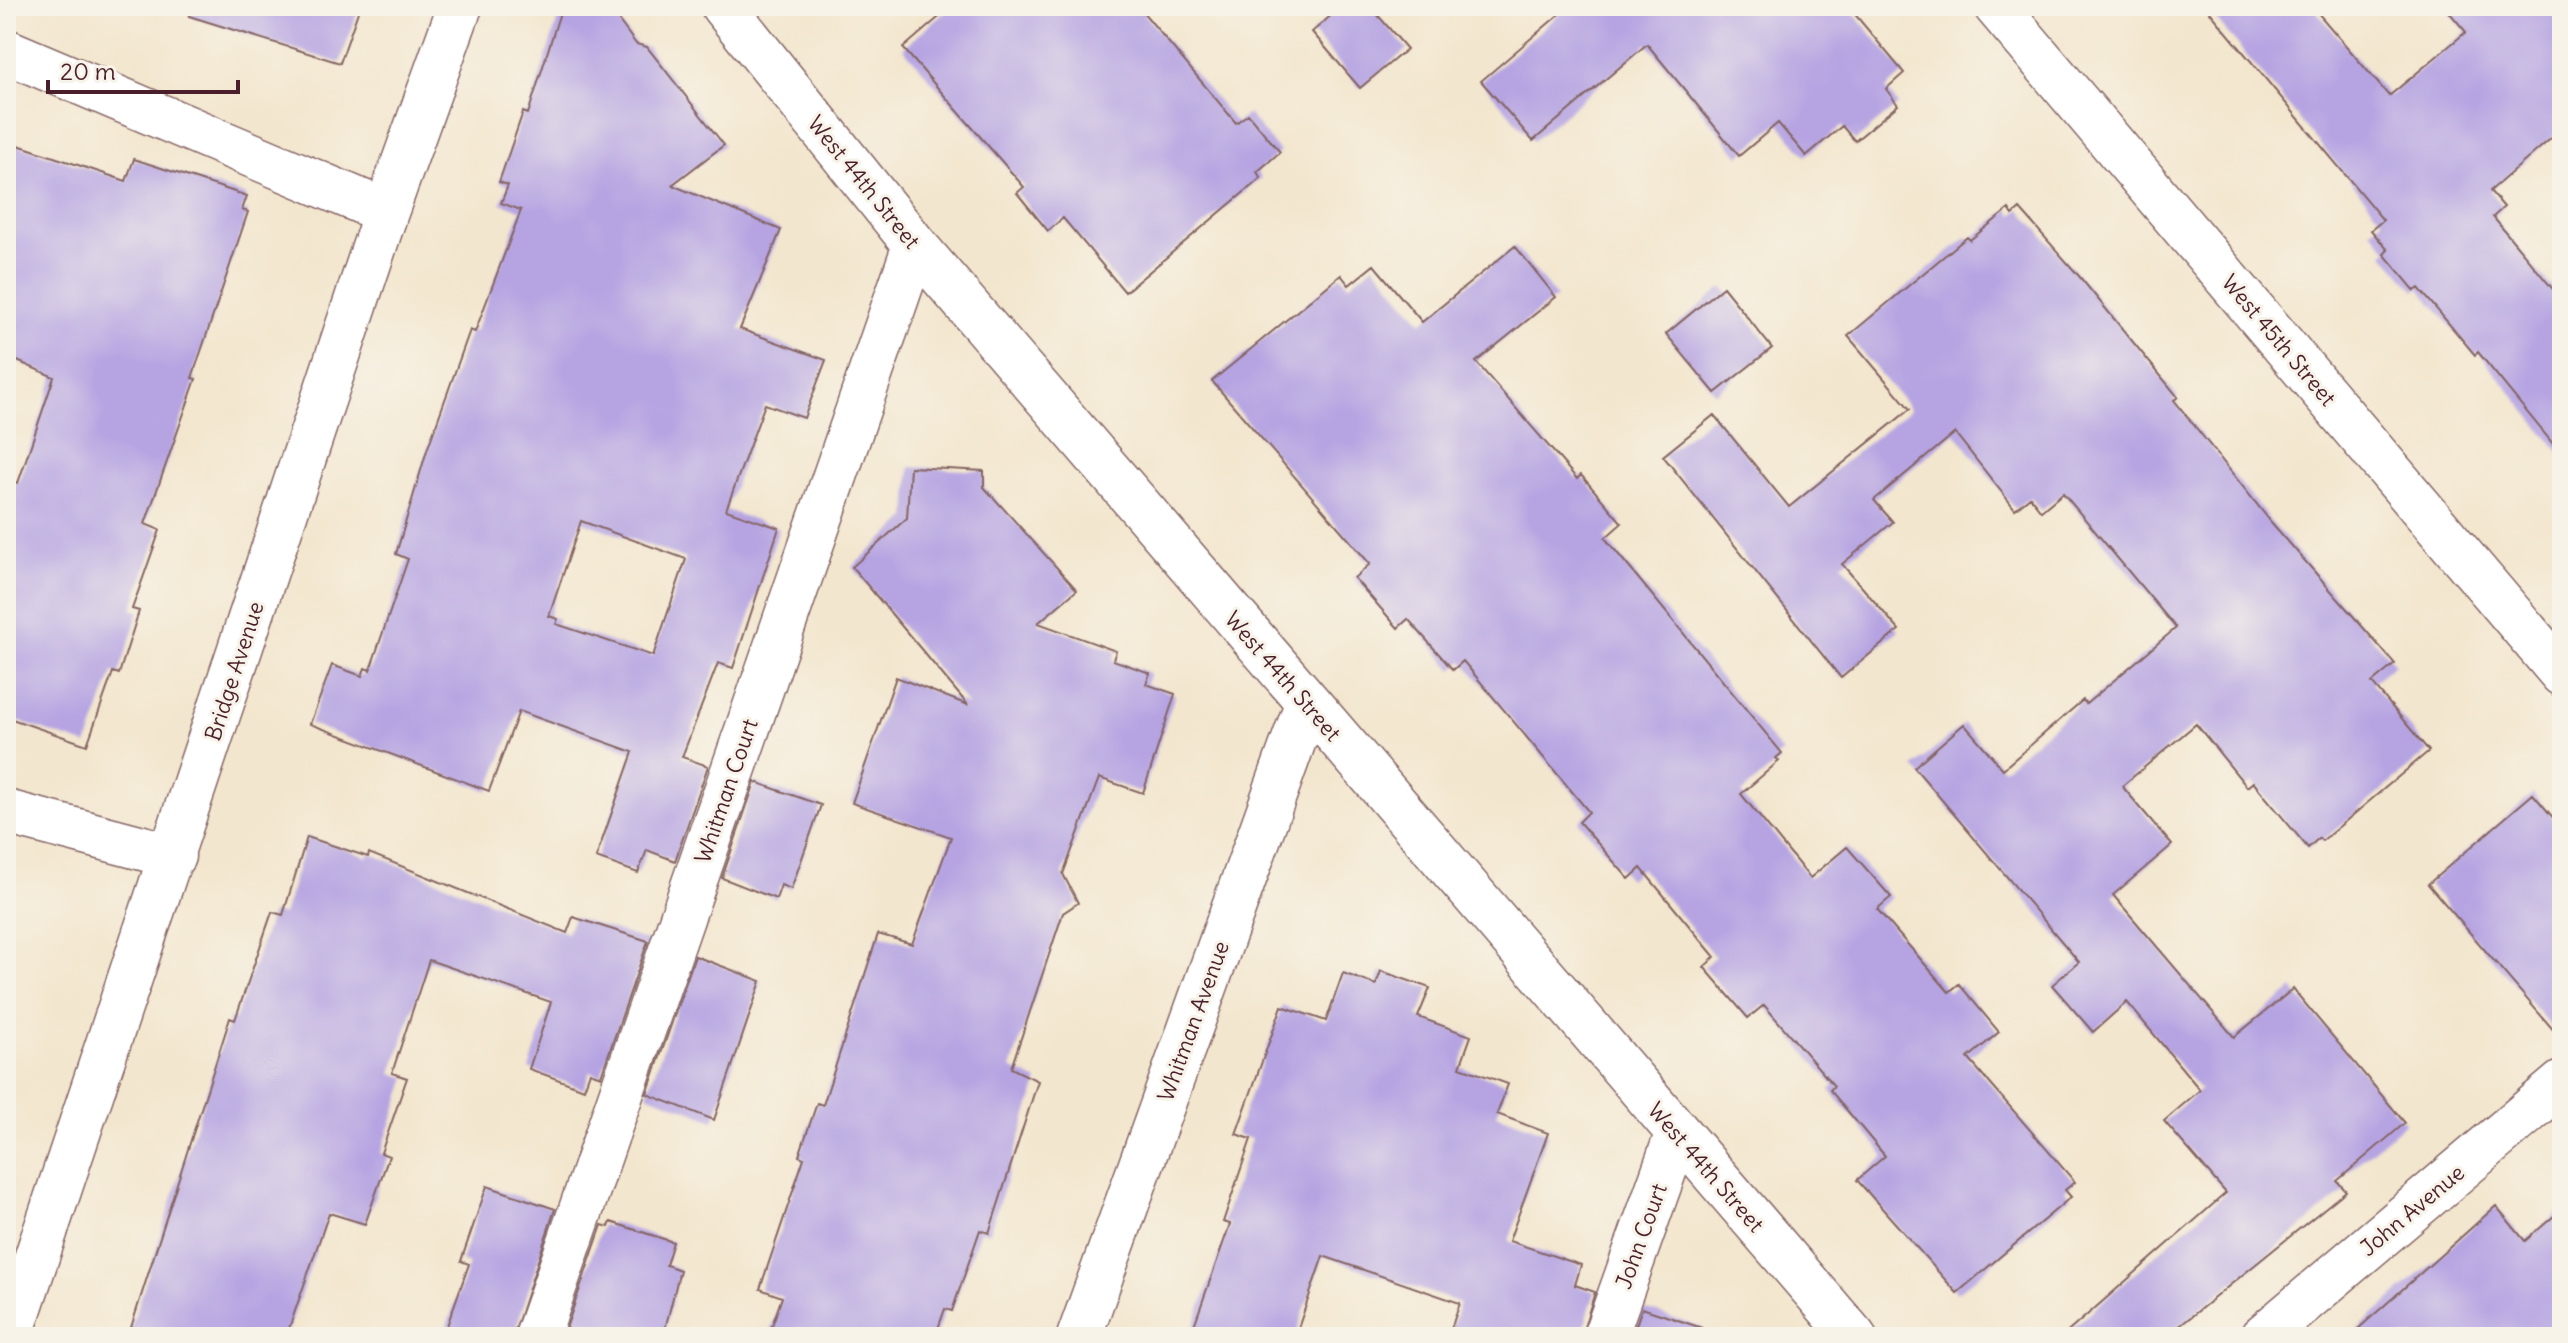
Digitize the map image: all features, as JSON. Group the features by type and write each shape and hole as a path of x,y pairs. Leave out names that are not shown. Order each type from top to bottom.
{"street":[{"name":"Bridge Avenue","path":"10,1337 386,212 460,6"},
{"name":"West 44th Street","path":"723,6 915,245 1677,1135 1854,1337"},
{"name":"West 45th Street","path":"1996,6 2562,674"},
{"path":"6,51 386,212"},
{"name":"Whitman Court","path":"537,1337 915,245"},
{"name":"Whitman Avenue","path":"1079,1337 1307,704"},
{"path":"6,812 173,856"},
{"name":"John Avenue","path":"2262,1337 2562,1083"},
{"name":"John Court","path":"1605,1337 1677,1135"}],"building":[{"path":"191,6 360,6 340,63 189,16"},
{"path":"562,6 608,6 636,44 647,47 724,145 672,185 781,230 740,329 826,360 804,418 765,404 726,510 779,528 733,668 718,663 682,757 708,766 675,861 647,850 638,873 596,858 633,752 519,711 489,791 310,724 332,665 362,676 365,668 370,670 408,559 396,554 427,450 470,330 475,332 521,210 501,203 508,185 499,182 523,112 528,114","holes":["581,521 686,559 653,656 556,624 558,619 549,616"]},
{"path":"952,6 1138,6 1236,123 1248,114 1280,152 1257,172 1261,178 1125,292 1063,218 1048,231 1017,193 1024,187 903,48"},
{"path":"1342,6 1370,6 1407,49 1360,88 1312,32"},
{"path":"1569,6 1848,6 1904,73 1886,89 1898,105 1855,141 1842,126 1806,156 1778,123 1739,156 1647,44 1533,141 1481,81"},
{"path":"2205,6 2312,6 2389,96 2466,32 2444,6 2562,6 2562,129 2490,191 2504,207 2493,217 2562,300 2562,455 2478,352 2475,355 2419,288 2415,291 2384,254 2388,250 2371,230 2383,220"},
{"path":"6,141 126,181 134,159 247,196 242,210 248,212 192,378 196,379 145,524 160,530 132,609 139,611 119,674 113,672 87,745 6,717 6,480 18,483 54,377 6,356"},
{"path":"2009,209 2013,215 2020,209 2079,276 2178,397 2174,400 2271,522 2395,664 2372,683 2429,751 2322,841 2319,838 2308,848 2253,782 2247,787 2196,724 2122,786 2172,845 2113,895 2234,1037 2293,989 2405,1123 2337,1181 2346,1191 2166,1337 2062,1337 2226,1193 2164,1121 2200,1090 2127,1002 2093,1032 2052,985 2079,962 1914,767 1964,724 2003,769 2083,700 2086,704 2176,628 2063,493 2041,511 2030,497 2015,509 1955,433 1874,500 1893,522 1842,564 1899,630 1841,678 1663,456 1714,415 1789,507 1910,409 1848,336 1967,237 1970,240"},
{"path":"1515,246 1556,297 1476,362 1577,479 1581,475 1622,523 1605,538 1782,753 1776,758 1779,761 1741,794 1810,878 1847,847 1891,897 1877,909 1949,992 1959,984 1999,1032 1968,1058 2075,1182 2065,1190 2071,1197 1957,1293 1857,1180 1885,1156 1830,1090 1834,1086 1764,1005 1748,1018 1704,967 1715,957 1641,868 1629,879 1579,822 1589,812 1463,661 1453,670 1408,619 1398,628 1354,578 1370,564 1212,381 1341,275 1349,285 1374,265 1422,322"},
{"path":"1723,287 1772,348 1715,393 1666,334"},
{"path":"910,467 984,471 984,487 1077,590 1038,623 1116,651 1113,660 1150,673 1146,684 1175,694 1143,793 1099,778 1063,874 1078,903 1063,913 1011,1068 1038,1081 989,1233 980,1230 952,1311 945,1309 935,1337 768,1337 782,1297 760,1289 804,1158 799,1156 817,1103 823,1105 878,934 912,944 951,837 852,803 896,677 968,705 852,567 907,518"},
{"path":"755,782 821,805 791,889 781,885 776,899 722,878"},
{"path":"2533,794 2562,828 2562,1040 2428,884"},
{"path":"307,837 368,857 369,853 567,933 573,917 648,941 601,1076 590,1072 584,1089 529,1069 551,1002 429,960 392,1073 407,1078 381,1153 389,1156 365,1224 329,1213 286,1337 128,1337 230,1018 235,1020 272,912 283,915"},
{"path":"695,956 761,981 714,1120 647,1094"},
{"path":"1381,971 1430,988 1418,1017 1471,1036 1460,1067 1508,1084 1497,1114 1548,1133 1509,1241 1581,1265 1575,1285 1595,1292 1581,1337 1448,1337 1460,1303 1323,1256 1295,1337 1190,1337 1230,1224 1223,1222 1251,1139 1236,1134 1282,1006 1326,1021 1343,973 1376,985"},
{"path":"487,1186 555,1209 513,1337 443,1337 469,1264 461,1261"},
{"path":"2496,1206 2525,1241 2562,1209 2562,1337 2349,1337"},
{"path":"611,1222 673,1242 666,1265 680,1270 663,1337 563,1337 602,1225 609,1227"},
{"path":"1642,1308 1702,1328 1701,1337 1632,1337"}]}
